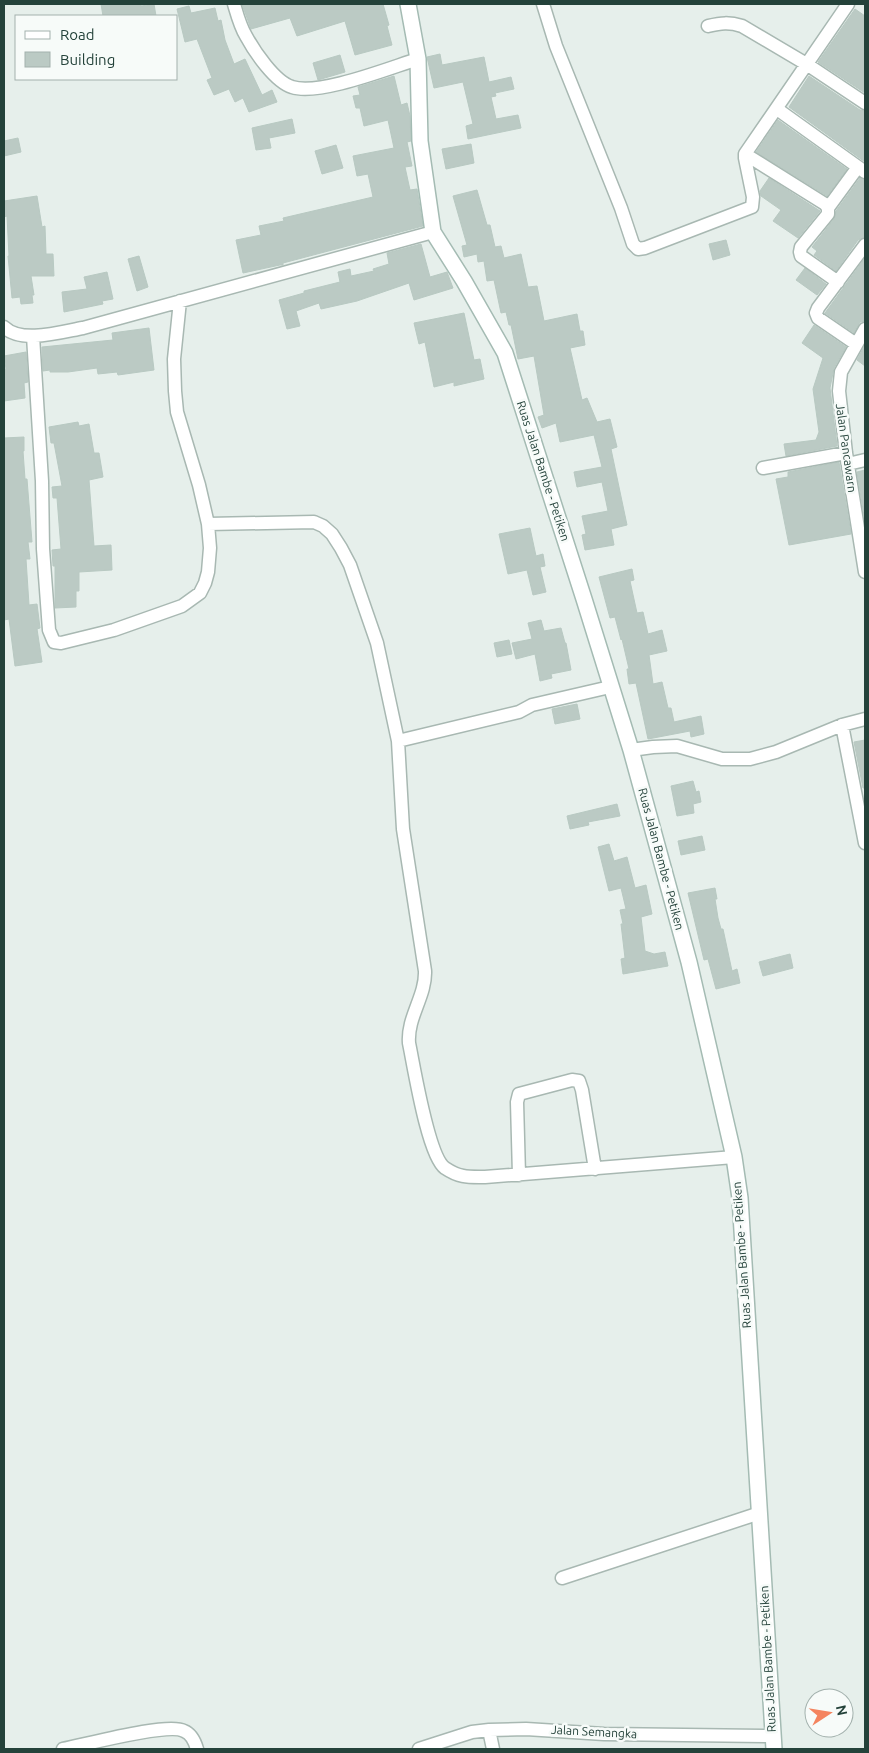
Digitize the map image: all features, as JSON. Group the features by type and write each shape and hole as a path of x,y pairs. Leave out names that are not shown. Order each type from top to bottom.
{"main road":[{"name":"Ruas Jalan Bambe - Petiken","path":"408,4 418,59 420,141 433,232 464,281 505,353 631,750 689,962 734,1158 740,1198 773,1742"}],"street":[{"path":"234,4 245,35 257,54 270,71 291,87 312,89 330,86 418,59"},
{"path":"543,4 556,46 621,208 633,244 638,249 752,207 753,197 745,154 808,65 848,4"},
{"path":"708,26 723,22 732,22 742,26 808,65 865,103"},
{"path":"776,109 862,170 828,208"},
{"path":"745,154 825,204 828,208 828,214 801,247 800,252 801,256 838,282"},
{"path":"4,327 14,335 33,336 83,328 433,232"},
{"path":"856,344 818,318 816,313 865,245"},
{"path":"33,336 42,481 43,549 49,630 54,642 61,643 114,630 182,606 200,593 208,572 210,548 208,524 199,485 177,412 174,359 180,301"},
{"name":"Jalan Pancawarn","path":"865,329 841,372 839,382 847,458 865,572"},
{"path":"762,468 847,458 865,460"},
{"path":"208,524 314,522 323,526 332,534 350,565 377,644 398,741 403,829 426,971 426,980 410,1027 409,1043 429,1136 436,1156 443,1167 462,1177 734,1158"},
{"path":"398,741 519,712 532,705 610,686"},
{"path":"631,750 677,746 722,759 750,759 776,752 842,725 865,719"},
{"path":"842,725 865,843"},
{"path":"519,1174 517,1102 519,1094 572,1080 579,1081 582,1090 595,1169"},
{"path":"562,1578 760,1513"},
{"path":"63,1749 156,1730 175,1728 190,1734 197,1749"},
{"name":"Jalan Semangka","path":"419,1749 472,1732 526,1729 773,1742"},
{"path":"489,1730 493,1749"}],"building":[{"path":"101,4 141,4 141,6 154,4 156,15 103,15"},
{"path":"242,4 383,4 392,45 355,55 345,21 297,36 290,18 251,29"},
{"path":"189,6 191,13 215,8 218,21 221,20 225,40 234,64 245,59 262,95 272,90 277,102 249,112 243,98 235,102 229,89 214,95 207,80 212,78 197,39 185,42 177,9"},
{"path":"855,9 865,16 865,93 818,62"},
{"path":"440,54 442,65 484,57 489,82 511,77 514,89 495,93 496,96 491,97 496,119 518,115 521,128 468,139 466,126 473,124 463,82 434,88 427,57"},
{"path":"340,55 345,72 318,80 313,63"},
{"path":"394,76 401,105 407,103 410,116 411,141 407,142 412,166 405,167 410,190 417,189 423,226 283,263 283,265 243,273 236,240 261,235 259,226 284,221 283,218 373,197 368,174 357,176 353,156 394,148 388,120 364,126 360,108 356,108 353,96 360,95 358,87"},
{"path":"809,76 860,110 865,111 865,162 789,107"},
{"path":"292,119 295,133 269,138 271,148 256,150 252,128"},
{"path":"778,120 847,169 827,196 756,152"},
{"path":"18,138 21,152 4,156 4,141"},
{"path":"471,144 474,163 446,169 442,149"},
{"path":"336,145 343,168 322,174 315,151"},
{"path":"769,178 820,211 798,238 773,221 781,210 761,196 760,191"},
{"path":"860,178 865,180 865,237 858,240 836,271 814,255 817,251 812,247 834,219 836,211"},
{"path":"477,190 487,225 490,225 495,247 501,246 504,258 521,254 528,287 537,286 544,321 577,314 580,331 583,331 585,345 570,348 582,400 587,398 597,422 610,419 617,447 611,449 627,525 611,529 614,545 585,550 582,535 586,534 582,516 608,511 602,482 577,487 574,472 602,467 594,435 560,442 556,423 542,428 538,417 544,415 534,356 518,359 511,325 509,325 506,312 501,313 494,280 487,281 484,261 478,262 477,254 464,257 462,246 467,245 453,196"},
{"path":"37,196 42,227 45,226 46,254 53,254 54,276 31,276 34,295 32,295 33,303 21,304 20,297 12,298 7,216 4,217 4,201"},
{"path":"726,240 730,255 713,260 709,244"},
{"path":"421,244 430,277 447,272 453,288 414,300 409,283 357,301 321,309 319,303 296,311 300,326 287,329 279,300 304,293 304,291 340,282 338,272 350,269 351,276 374,271 373,269 389,264 387,253"},
{"path":"139,256 148,287 137,291 128,259"},
{"path":"865,258 865,321 860,322 854,333 825,313"},
{"path":"805,268 826,284 817,295 796,280"},
{"path":"107,272 113,299 102,301 103,304 64,312 62,292 87,289 84,277"},
{"path":"464,313 474,360 480,359 484,379 454,386 454,382 434,387 425,342 419,344 414,323"},
{"path":"814,325 846,347 834,368 830,388 837,446 786,456 784,444 816,440 819,432 813,389 823,358 802,343"},
{"path":"149,328 154,370 118,375 117,372 98,374 97,368 68,372 43,371 42,347 113,340 112,333"},
{"path":"865,345 865,366 857,360"},
{"path":"26,352 28,382 24,383 25,398 4,401 4,370 6,369 4,356"},
{"path":"78,422 79,426 89,424 94,453 99,453 103,477 89,480 94,546 111,545 112,570 79,572 79,591 76,591 76,607 55,608 55,566 53,566 52,550 61,549 57,498 53,498 52,487 62,486 49,427"},
{"path":"24,437 25,479 27,479 32,542 28,542 30,559 26,559 29,605 37,604 40,628 37,629 42,662 15,666 9,619 4,620 4,438"},
{"path":"839,462 851,534 789,545 776,479 788,477 788,472"},
{"path":"865,470 865,522 857,472"},
{"path":"530,528 536,556 543,554 545,566 540,567 546,592 533,595 527,570 508,574 499,534"},
{"path":"632,569 634,580 630,581 637,613 643,612 648,634 662,630 667,651 649,655 653,684 662,682 668,708 671,708 674,722 701,716 704,734 691,737 690,731 648,739 636,683 629,684 627,669 629,669 622,639 615,617 610,618 599,577"},
{"path":"541,620 544,631 561,628 571,670 551,674 552,678 540,681 535,654 516,659 512,643 532,639 528,623"},
{"path":"509,640 512,654 497,657 494,643"},
{"path":"577,704 580,719 555,724 552,709"},
{"path":"865,740 865,788 863,788 854,742"},
{"path":"693,781 696,792 699,791 701,802 693,804 694,813 677,816 671,786"},
{"path":"617,804 620,816 588,822 589,825 570,829 567,816"},
{"path":"702,836 705,850 681,855 678,841"},
{"path":"609,844 614,861 627,857 635,888 646,885 652,914 641,917 645,951 654,954 665,952 668,966 623,974 621,959 625,958 621,924 623,924 620,910 626,909 621,888 609,891 598,847"},
{"path":"715,888 718,918 721,929 723,929 732,971 737,969 740,983 716,989 708,959 704,960 688,893"},
{"path":"790,954 793,968 763,976 759,962"}]}
